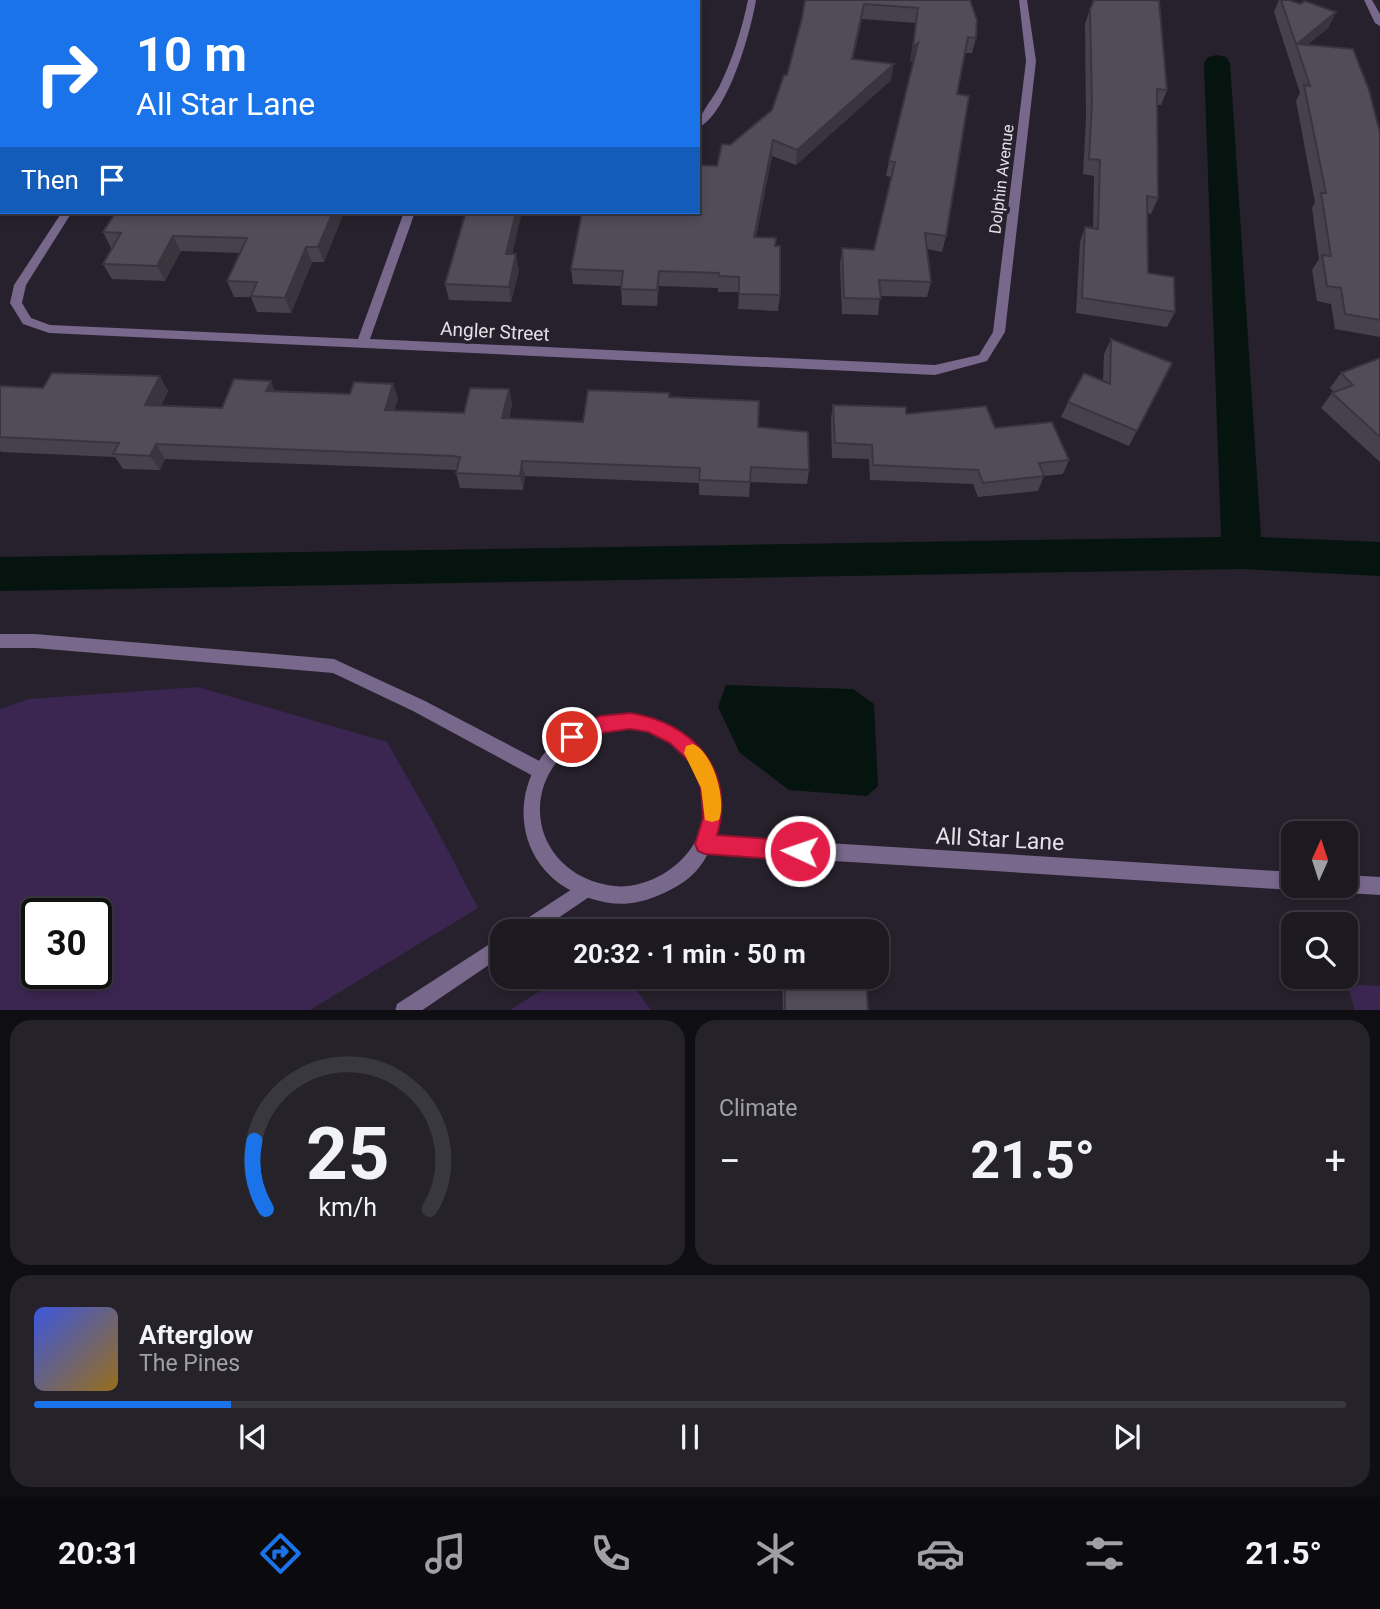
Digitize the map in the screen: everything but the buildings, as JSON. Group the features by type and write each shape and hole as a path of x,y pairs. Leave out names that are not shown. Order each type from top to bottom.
{"street":[{"path":"700,124 705,121 715,105 749,24 752,0"},
{"name":"Dolphin Avenue","path":"983,358 999,332 1031,61 1023,0"},
{"path":"1368,0 1380,23"},
{"name":"Angler Street","path":"66,214 20,285 16,303 27,321 49,330 935,370 983,358"},
{"path":"362,344 409,214"},
{"path":"0,641 35,641 334,666 419,706 541,771"},
{"path":"630,721 649,724 677,737 698,757 711,788 712,818 705,844 686,870 650,892 617,898 570,885 547,863 533,836 530,806 541,771 559,747 572,737 600,724 630,721"},
{"name":"All Star Lane","path":"705,844 1281,880"},
{"path":"1358,885 1380,886"},
{"path":"541,919 586,889"},
{"path":"404,1010 490,953"}],"shaded area":[{"path":"726,685 853,689 874,704 878,786 867,796 789,790 740,753 718,707"},
{"path":"198,687 387,742 478,908 310,1010 0,1010 0,709 29,699"},
{"path":"1358,985 1380,986 1380,1010 1355,1010 1349,989 1358,989"},
{"path":"543,989 636,989 651,1010 510,1010"}],"waterway":[{"path":"1217,63 1242,553"},
{"path":"0,574 1242,553"},
{"path":"1242,553 1380,559"}],"slow traffic":[{"path":"693,753 698,757 711,788 712,813"}],"route":[{"path":"572,737 600,724 630,721 649,724 677,737 698,757 711,788 712,818 705,844 800,851"}]}
